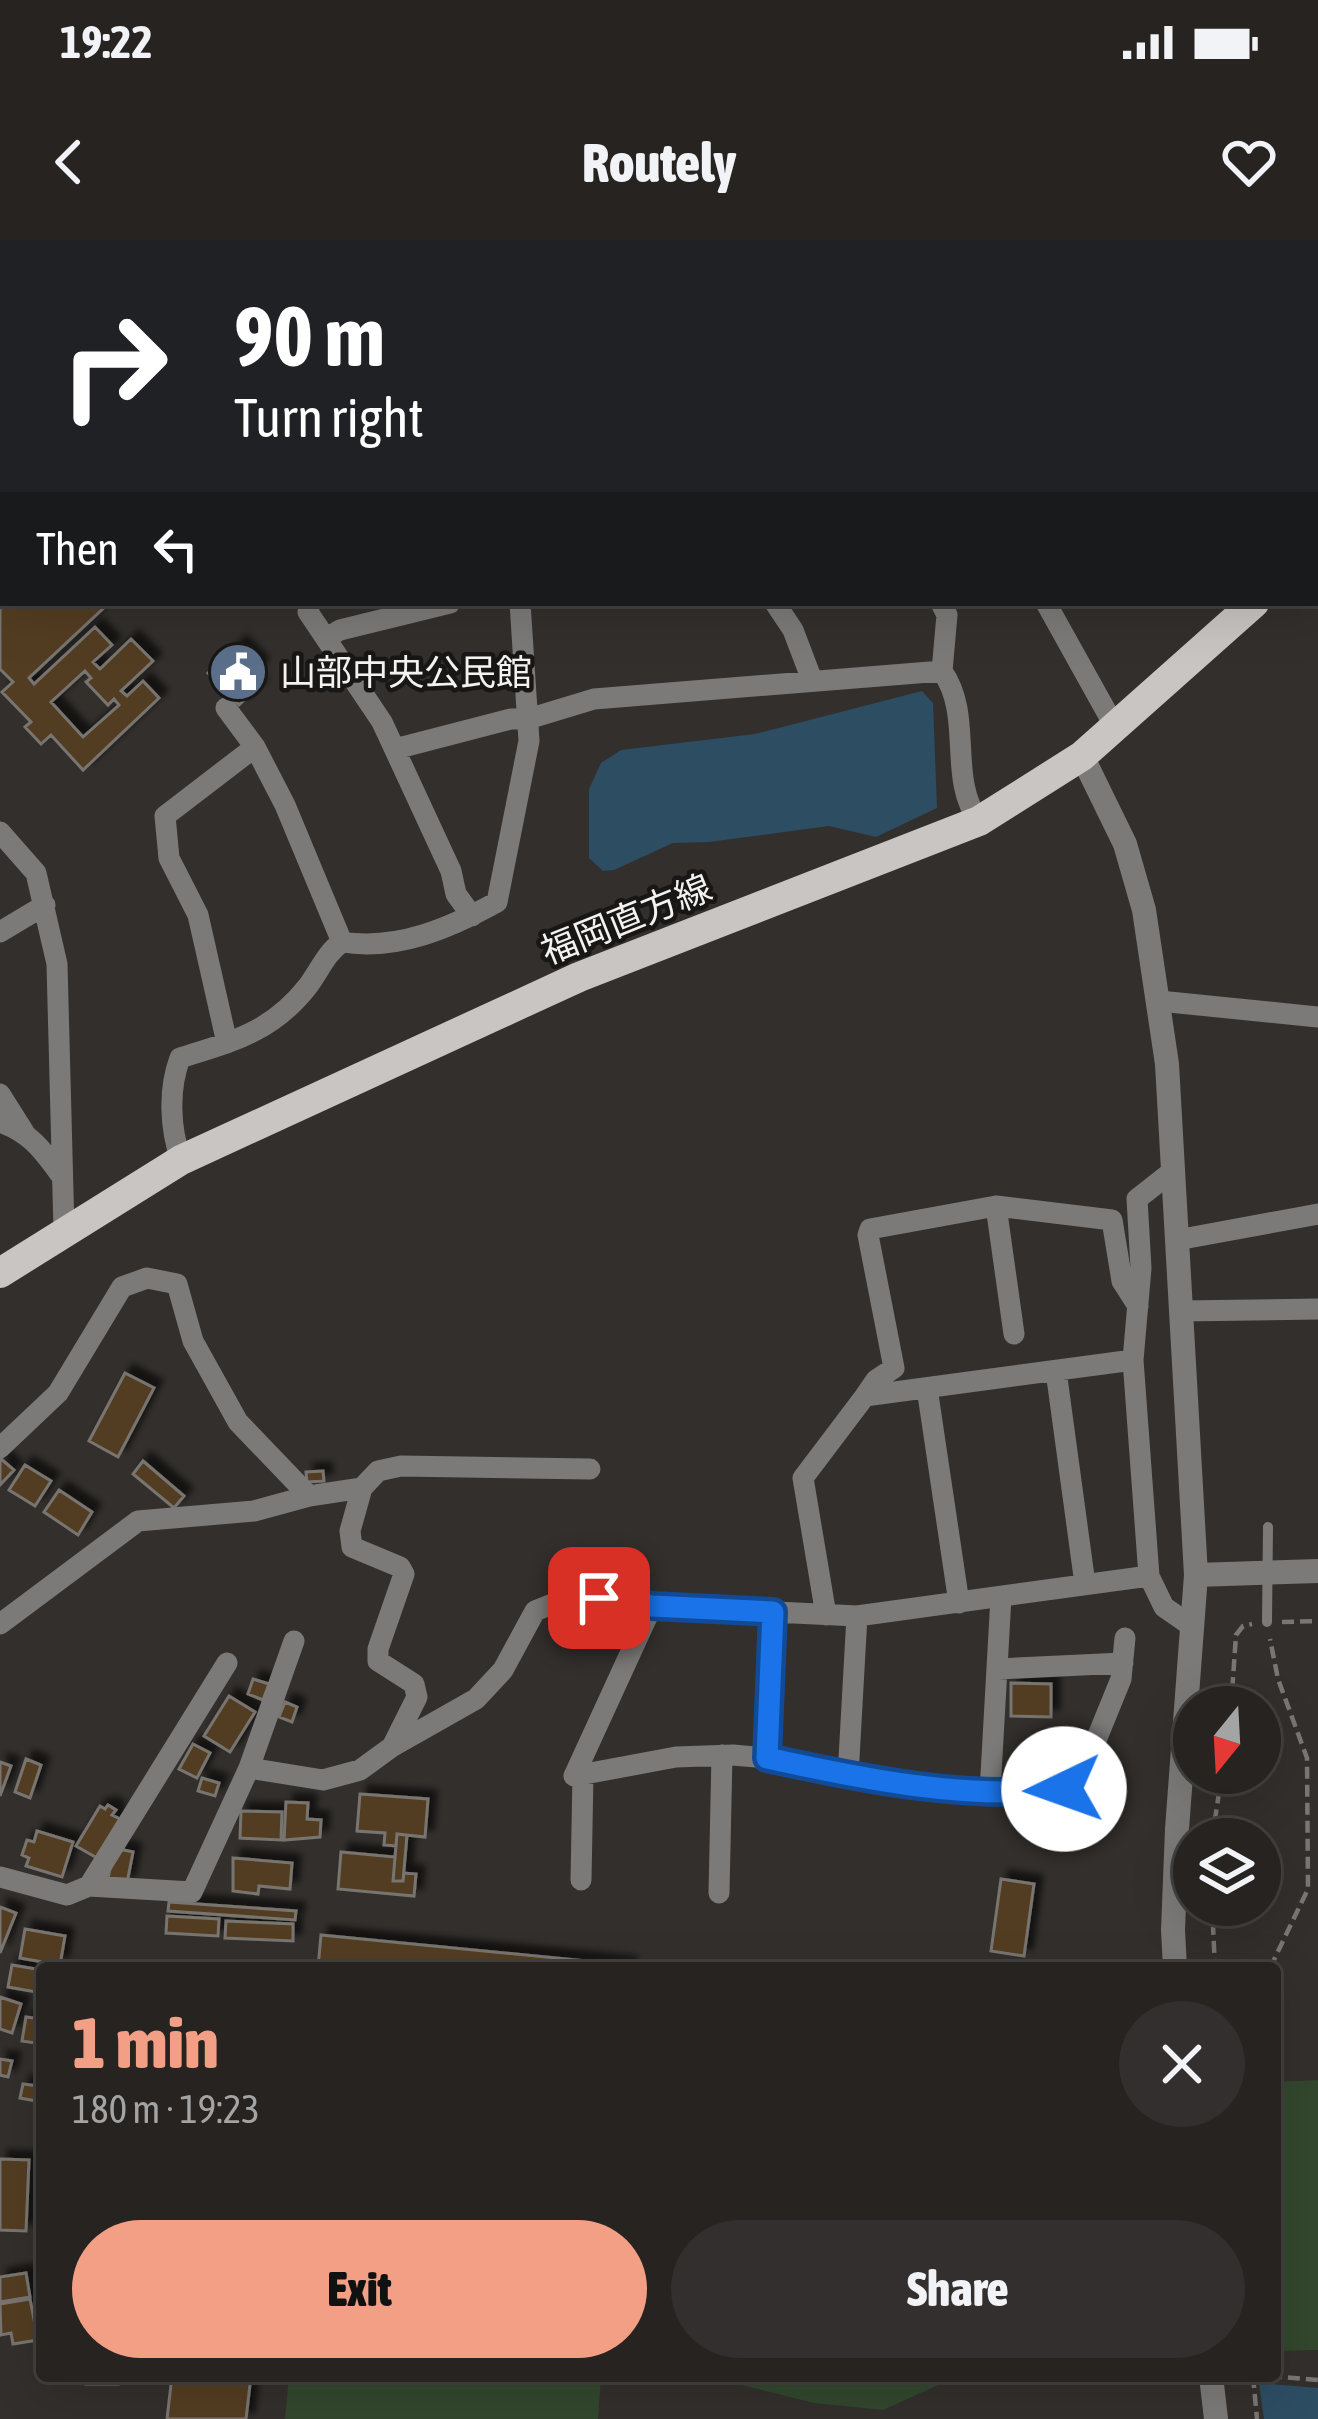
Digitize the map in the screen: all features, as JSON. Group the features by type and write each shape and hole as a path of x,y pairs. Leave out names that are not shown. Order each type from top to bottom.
{"main road":[{"name":"福岡直方線","path":"0,1273 181,1160 579,977 979,821 1082,756 1251,606"}],"street":[{"path":"309,606 308,612 395,749 457,894 472,916"},
{"path":"328,637 438,606"},
{"path":"181,1160 172,1135 174,1074 180,1058 273,1023 342,942 360,945 432,934 497,902 530,741 520,606"},
{"path":"777,606 794,630 812,680"},
{"path":"943,606 947,614 942,671 955,690 965,803 979,821"},
{"path":"1048,606 1115,727"},
{"path":"395,749 594,699 942,671"},
{"path":"226,708 255,747 285,805 342,942"},
{"path":"227,1043 198,915 169,858 164,816 255,747"},
{"path":"1082,756 1125,844 1144,910 1159,1001 1174,1170 1196,1575 1178,1829 1175,1962"},
{"path":"0,832 36,873 57,964 64,1230"},
{"path":"0,932 45,905"},
{"path":"1159,1001 1318,1017"},
{"path":"0,1094 24,1132"},
{"path":"0,1122 40,1145 60,1174"},
{"path":"1174,1170 1138,1198 1142,1268 1132,1360 1149,1576 1164,1607 1192,1627"},
{"path":"826,1615 803,1478 876,1380 895,1368 870,1228 996,1206 1112,1220 1122,1281 1138,1306"},
{"path":"996,1206 1014,1334"},
{"path":"1177,1240 1318,1214"},
{"path":"0,1448 58,1393 122,1287 147,1278 177,1284 193,1341 238,1421 309,1496"},
{"path":"1180,1311 1318,1309"},
{"path":"865,1396 1132,1360"},
{"path":"1056,1371 1085,1584"},
{"path":"927,1388 959,1603"},
{"path":"393,1746 417,1697 414,1684 378,1661 378,1649 404,1574 352,1546 350,1531 362,1488 378,1471 401,1466 590,1469"},
{"path":"0,1624 138,1521 254,1511 362,1488"},
{"path":"1196,1575 1318,1570"},
{"path":"250,1768 322,1780 360,1770 476,1699 503,1670 536,1611 572,1596 652,1606 857,1616 1149,1576"},
{"path":"990,1792 1000,1597"},
{"path":"652,1606 574,1776 676,1757 722,1755 990,1792 1064,1789 1082,1777 1121,1679 1125,1638"},
{"path":"767,1758 773,1612"},
{"path":"848,1776 857,1616"},
{"path":"0,1877 67,1895 89,1886 192,1892 250,1768 295,1641"},
{"path":"89,1886 227,1663"},
{"path":"998,1669 1123,1663"},
{"path":"719,1893 722,1755"},
{"path":"581,1880 583,1774"},
{"path":"1211,2382 1216,2419"}],"lane":[{"path":"1267,1622 1268,1527"}],"path":[{"path":"1233,1686 1236,1634 1243,1626 1318,1621"},
{"path":"1267,1622 1278,1679 1307,1758 1308,1888 1273,1962"},
{"path":"1213,1926 1216,1962"},
{"path":"1281,2377 1318,2380"},
{"path":"1254,2382 1257,2419"}],"green space":[{"path":"1318,2080 1318,2350 1281,2351 1281,2082"},
{"path":"288,2382 601,2382 598,2419 285,2419"},
{"path":"730,2382 945,2382 883,2410 814,2403"}],"water":[{"path":"922,691 933,703 937,808 876,837 829,826 673,843 614,870 603,871 589,858 589,789 601,763 621,750 755,734"},
{"path":"1259,2383 1318,2388 1318,2419 1264,2419"}],"building":[{"path":"0,606 106,606 29,678 34,684 95,627 112,645 93,662 100,669 131,639 153,661 121,691 127,696 143,681 159,698 83,770 51,735 41,744 25,727 31,722 2,692 13,682 0,669","holes":["85,671 91,678 86,682 108,705 114,699 119,705 83,737 51,702"]},
{"path":"239,644 260,666 250,676 259,686 239,705 208,673"},
{"path":"125,1373 154,1388 118,1457 89,1441"},
{"path":"0,1458 14,1470 0,1485"},
{"path":"143,1461 184,1496 174,1508 133,1474"},
{"path":"25,1465 51,1481 35,1506 9,1490"},
{"path":"323,1471 324,1481 307,1482 306,1472"},
{"path":"59,1490 92,1512 78,1535 44,1512"},
{"path":"253,1679 269,1684 263,1700 248,1694"},
{"path":"1011,1683 1051,1684 1051,1717 1011,1716"},
{"path":"229,1696 255,1712 230,1752 204,1736"},
{"path":"285,1702 297,1707 292,1722 279,1717"},
{"path":"193,1744 210,1753 197,1778 179,1769"},
{"path":"26,1759 41,1765 30,1798 15,1792"},
{"path":"0,1762 11,1766 0,1796"},
{"path":"202,1778 219,1783 215,1796 198,1791"},
{"path":"360,1794 428,1799 425,1837 397,1834 396,1846 384,1845 385,1833 357,1831"},
{"path":"286,1802 308,1803 307,1819 321,1820 320,1837 284,1840"},
{"path":"108,1805 120,1819 97,1858 76,1846 100,1806"},
{"path":"241,1811 282,1812 281,1840 240,1838"},
{"path":"37,1831 73,1842 62,1877 26,1866 29,1858 22,1855 27,1840 34,1842"},
{"path":"397,1834 407,1835 403,1881 393,1881"},
{"path":"119,1849 133,1852 127,1883 108,1879"},
{"path":"341,1852 395,1857 393,1881 403,1881 404,1873 416,1874 414,1896 338,1889"},
{"path":"233,1858 292,1863 290,1889 259,1886 258,1894 233,1891"},
{"path":"1001,1879 1034,1884 1024,1956 991,1951"},
{"path":"169,1902 296,1911 295,1920 168,1911"},
{"path":"0,1907 16,1913 0,1953"},
{"path":"167,1916 219,1919 218,1936 166,1933"},
{"path":"226,1921 293,1924 293,1941 225,1938"},
{"path":"25,1929 65,1936 61,1962 20,1958"},
{"path":"321,1935 597,1962 319,1962"},
{"path":"12,1965 36,1969 36,1992 8,1987"},
{"path":"0,1997 21,2004 12,2033 0,2029"},
{"path":"26,2017 36,2018 36,2043 22,2041"},
{"path":"0,2059 12,2061 8,2077 0,2075"},
{"path":"23,2084 36,2086 36,2101 20,2098"},
{"path":"0,2159 29,2160 26,2231 0,2230"},
{"path":"26,2273 30,2297 0,2302 0,2277"},
{"path":"30,2299 36,2340 13,2344 11,2333 1,2335 0,2304"},
{"path":"171,2382 250,2382 246,2419 167,2419"}],"place":[{"name":"山部中央公民館","path":"238,672"}],"route":[{"path":"599,1598 652,1606 773,1612 767,1758 848,1776 990,1792 1064,1789"}]}
